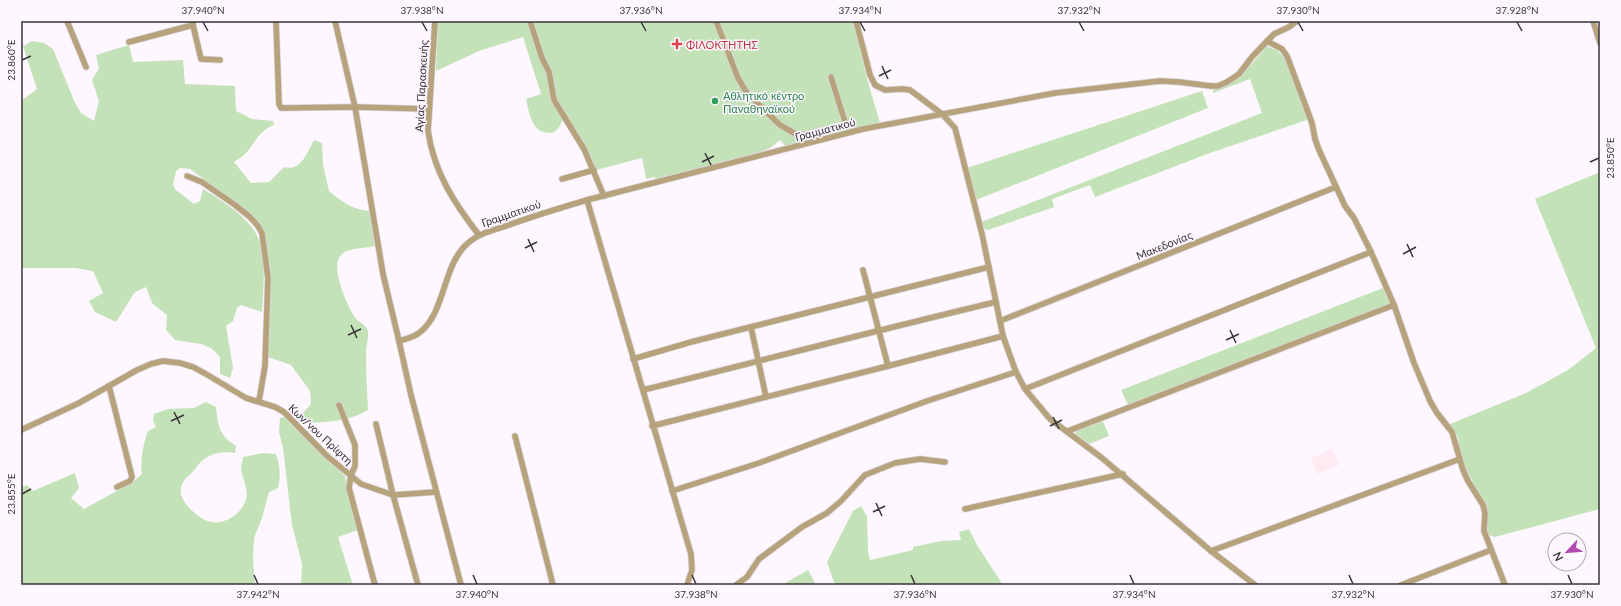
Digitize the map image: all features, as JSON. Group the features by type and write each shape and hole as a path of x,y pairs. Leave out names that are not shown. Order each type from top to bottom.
{"street":[{"path":"67,21 86,67"},
{"path":"276,21 278,104 280,107 355,106 429,108"},
{"path":"335,21 355,106 383,274 411,394 461,585"},
{"name":"Αγίας Παρασκευής","path":"435,21 428,131 430,148 437,168 453,199 479,235"},
{"path":"530,21 542,58 549,72 554,100 584,149 604,196"},
{"path":"716,21 738,78 747,93 780,125 799,136 846,124 831,77"},
{"path":"856,21 870,76 875,85 885,90 910,90 942,114 955,128 989,267 1004,336 1016,372 1025,389 1050,419 1068,431 1123,474 1211,551 1255,585"},
{"name":"Γραμματικού","path":"399,341 418,334 425,328 434,314 458,254 467,244 479,235 541,213 587,200 863,129 1056,93 1160,81 1218,86 1239,74 1267,40 1274,34 1289,27 1297,21"},
{"path":"1593,21 1600,43"},
{"path":"128,42 192,23 201,59 220,60"},
{"path":"1267,40 1282,49 1286,56 1312,122 1315,139 1336,187 1371,252 1394,305 1427,395 1437,413 1452,432 1468,481 1483,505 1485,513 1484,532 1505,585"},
{"path":"562,179 594,170"},
{"path":"187,176 202,182 235,205 250,217 262,233 268,278 265,366 259,401"},
{"name":"Μακεδονίας","path":"1000,321 1336,187"},
{"path":"587,200 652,426 691,554 692,570 687,585"},
{"path":"1025,389 1371,252"},
{"path":"633,359 691,342 989,267"},
{"path":"863,270 888,366"},
{"path":"642,390 759,362 878,330 996,302"},
{"path":"1068,431 1394,305"},
{"path":"751,327 766,397"},
{"path":"652,426 1004,336"},
{"name":"Κων/νου Πρίφτη","path":"21,430 79,403 137,370 151,364 164,361 180,362 206,374 246,398 259,401 284,412 327,456 362,484 393,495 436,492"},
{"path":"672,491 759,463 927,401 1016,372"},
{"path":"109,386 132,477 130,481 118,487"},
{"path":"339,405 355,445 355,466 351,475 349,488 375,585"},
{"path":"376,424 393,495 418,585"},
{"path":"515,436 553,585"},
{"path":"736,585 747,577 759,559 802,527 827,514 865,475 895,463 920,459 945,462"},
{"path":"1211,551 1460,459"},
{"path":"964,509 1123,474"},
{"path":"1401,585 1491,550"}],"shaded area":[{"path":"1332,449 1339,465 1317,474 1311,458"}],"green space":[{"path":"438,21 528,21 563,119 558,129 551,133 543,132 538,129 530,116 526,99 541,94 523,37 479,51 436,71"},
{"name":"Αθλητικό κέντρο Παναθηναϊκού","path":"532,21 853,21 866,75 880,123 786,147 780,140 770,148 751,156 658,180 654,177 646,179 642,158 596,170 587,150 558,104"},
{"path":"32,41 44,43 53,49 75,103 81,113 94,121 99,101 92,80 99,68 96,55 129,45 133,62 183,60 185,84 235,86 236,111 252,119 273,121 274,125 265,130 246,153 234,162 251,183 269,182 284,167 295,167 299,164 306,156 314,140 322,143 323,165 329,191 352,207 369,211 375,246 345,252 340,257 337,264 340,282 347,302 355,318 365,326 368,331 366,374 368,410 354,417 332,421 309,423 302,418 304,412 311,404 310,391 291,365 268,357 269,284 261,225 249,212 190,169 180,168 176,171 173,185 176,190 194,204 200,201 203,189 225,203 251,226 259,240 262,250 264,282 262,312 241,305 237,308 233,321 226,326 233,368 230,378 220,374 220,357 211,348 201,344 175,340 166,330 167,315 152,303 146,287 135,292 116,322 95,312 89,301 103,293 93,271 75,268 21,268 21,101 37,89 23,46"},
{"path":"1267,46 1278,51 1284,57 1310,119 1210,153 1095,197 1090,185 1052,199 1054,207 988,230 985,229 981,222 1262,113 1250,79 1213,93 1213,90 1222,87 1236,78"},
{"path":"1202,91 1208,108 976,200 967,168"},
{"path":"1600,172 1600,509 1495,537 1488,535 1486,532 1480,497 1461,458 1458,437 1450,424 1526,393 1568,370 1596,348 1535,199"},
{"path":"1383,288 1391,304 1128,405 1121,390"},
{"path":"206,402 216,407 220,430 230,442 236,446 235,453 223,452 207,457 183,482 181,488 182,497 188,507 197,515 211,522 218,522 224,521 235,515 244,505 247,495 241,469 243,457 263,453 276,454 280,475 278,488 269,492 262,518 254,538 253,559 255,585 21,585 21,488 27,485 33,491 75,473 79,488 71,498 84,509 133,482 142,474 141,468 143,447 148,431 156,427 153,420 154,414 168,409 194,408"},
{"path":"284,417 345,476 358,530 338,537 353,585 301,585 302,564 292,525 283,448 279,432 280,418"},
{"path":"1103,421 1109,436 1089,444 1076,434 1075,431"},
{"path":"861,506 867,516 868,552 870,560 913,550 913,547 941,541 961,540 959,532 969,529 977,545 1003,585 835,585 827,562 853,511"},
{"path":"808,570 816,585 782,585"}],"place":[{"name":"ΦΙΛΟΚΤΗΤΗΣ","path":"677,44"},
{"name":"Αθλητικό κέντρο Παναθηναϊκού","path":"715,101"}]}
